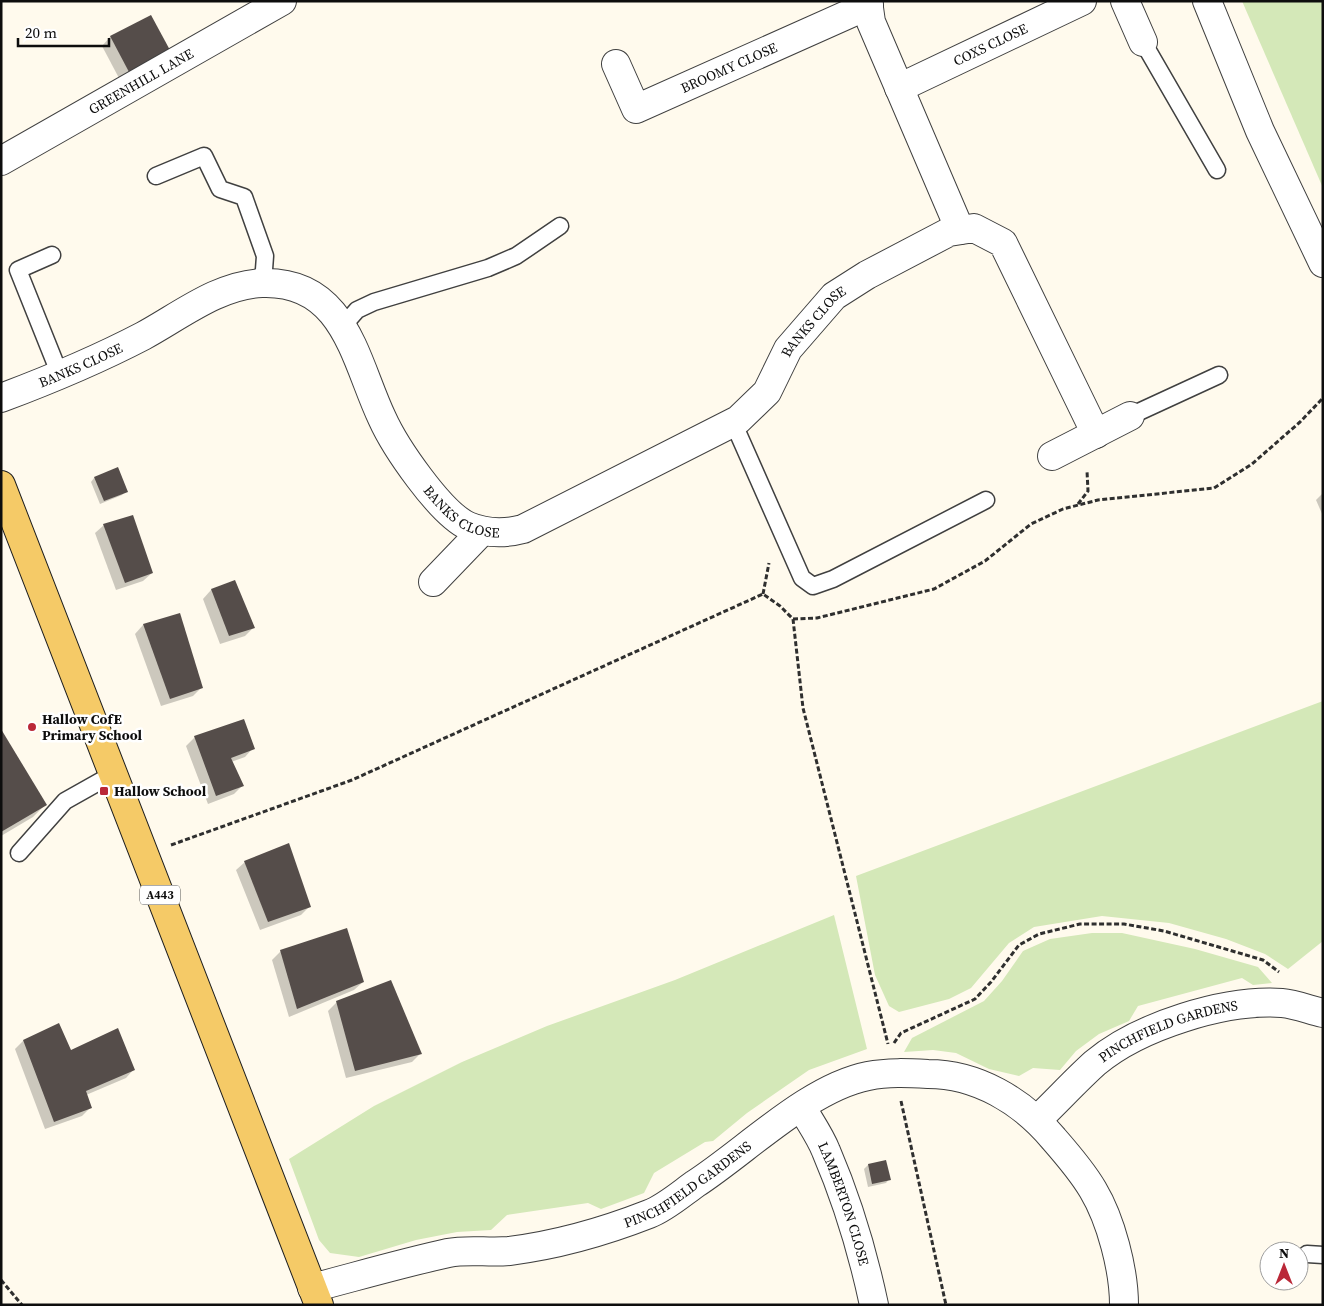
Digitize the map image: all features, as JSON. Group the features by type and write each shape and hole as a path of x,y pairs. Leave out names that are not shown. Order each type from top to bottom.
{"main road":[{"name":"A443","path":"1,484 315,1296"}],"street":[{"name":"GREENHILL LANE","path":"1,161 282,1"},
{"name":"COXS CLOSE","path":"899,88 1082,1"},
{"path":"1125,1 1143,42"},
{"path":"1207,1 1260,131 1323,263"},
{"path":"868,3 871,22 960,230"},
{"name":"BROOMY CLOSE","path":"616,64 636,109 868,3"},
{"name":"BANKS CLOSE","path":"1,398 60,375 142,336 227,290 263,283 294,287 326,306 343,326 358,355 374,399 393,438 421,480 452,515 466,525 482,531 510,533 523,529 733,422 767,392 788,349 834,296 875,270 950,232 974,228 1003,243 1096,434"},
{"path":"1052,456 1130,416"},
{"path":"433,582 482,531"},
{"name":"PINCHFIELD GARDENS","path":"1038,1119 1096,1062 1137,1037 1183,1018 1232,1005 1283,1003 1323,1013"},
{"name":"PINCHFIELD GARDENS","path":"315,1296 451,1252 506,1251 562,1243 652,1213 726,1164 765,1130 832,1089 867,1076 895,1073 947,1074 987,1086 1038,1119 1094,1190 1114,1241 1124,1293 1124,1305"},
{"name":"LAMBERTON CLOSE","path":"802,1108 826,1150 841,1191 866,1267 874,1305"}],"lane":[{"path":"1143,42 1217,170"},
{"path":"156,176 204,156 220,189 244,197 265,256 263,283"},
{"path":"343,326 358,310 374,302 488,268 516,256 560,226"},
{"path":"52,255 18,270 60,375"},
{"path":"1130,416 1220,375"},
{"path":"733,422 802,578 813,586 833,579 986,500"},
{"path":"19,853 65,801 114,774"}],"path":[{"path":"793,619 817,618 934,589 985,561 1031,524 1063,509 1098,500 1214,488 1252,464 1300,422 1323,398"},
{"path":"144,854 352,780 763,594 780,606 793,619 803,708 889,1050 902,1034 975,999 992,982 1019,945 1039,934 1080,924 1124,924 1164,931 1263,960 1280,972 1290,1005"},
{"path":"895,1073 946,1305"},
{"path":"1,1280 22,1305"}],"green space":[{"path":"1242,1 1323,1 1323,188"},
{"path":"1323,701 1323,941 1288,969 1265,954 1226,939 1169,923 1102,916 1034,927 1009,943 971,988 949,999 899,1012 889,1006 875,975 856,876"},
{"path":"834,915 867,1049 809,1070 747,1113 713,1141 705,1142 654,1173 644,1193 601,1209 588,1203 507,1215 491,1230 457,1232 416,1240 359,1257 330,1253 319,1240 289,1159 374,1106 462,1062 547,1026 675,980"},
{"path":"1092,933 1122,933 1195,949 1258,967 1272,983 1253,985 1242,978 1138,1006 1129,1021 1099,1034 1076,1051 1060,1070 1033,1068 1019,1076 989,1069 956,1053 933,1050 904,1052 912,1038 984,1001 1002,981 1023,951 1050,939"}],"building":[{"path":"151,15 171,52 129,72 110,36"},
{"path":"118,467 128,492 104,501 94,477"},
{"path":"133,515 153,573 125,583 103,524"},
{"path":"235,580 255,628 229,636 211,589"},
{"path":"180,613 203,688 170,699 143,624"},
{"path":"244,719 255,749 231,758 244,786 216,796 194,736"},
{"path":"1,729 47,805 1,832"},
{"path":"289,843 311,907 268,922 244,861"},
{"path":"347,928 364,982 297,1009 280,950"},
{"path":"391,980 422,1054 355,1071 336,1001"},
{"path":"59,1023 71,1050 118,1028 135,1070 86,1091 92,1108 54,1122 23,1040"},
{"path":"886,1160 891,1180 872,1184 868,1164"}],"place":[{"name":"Hallow CofE Primary School","path":"32,727"},
{"name":"Hallow School","path":"104,791"}]}
